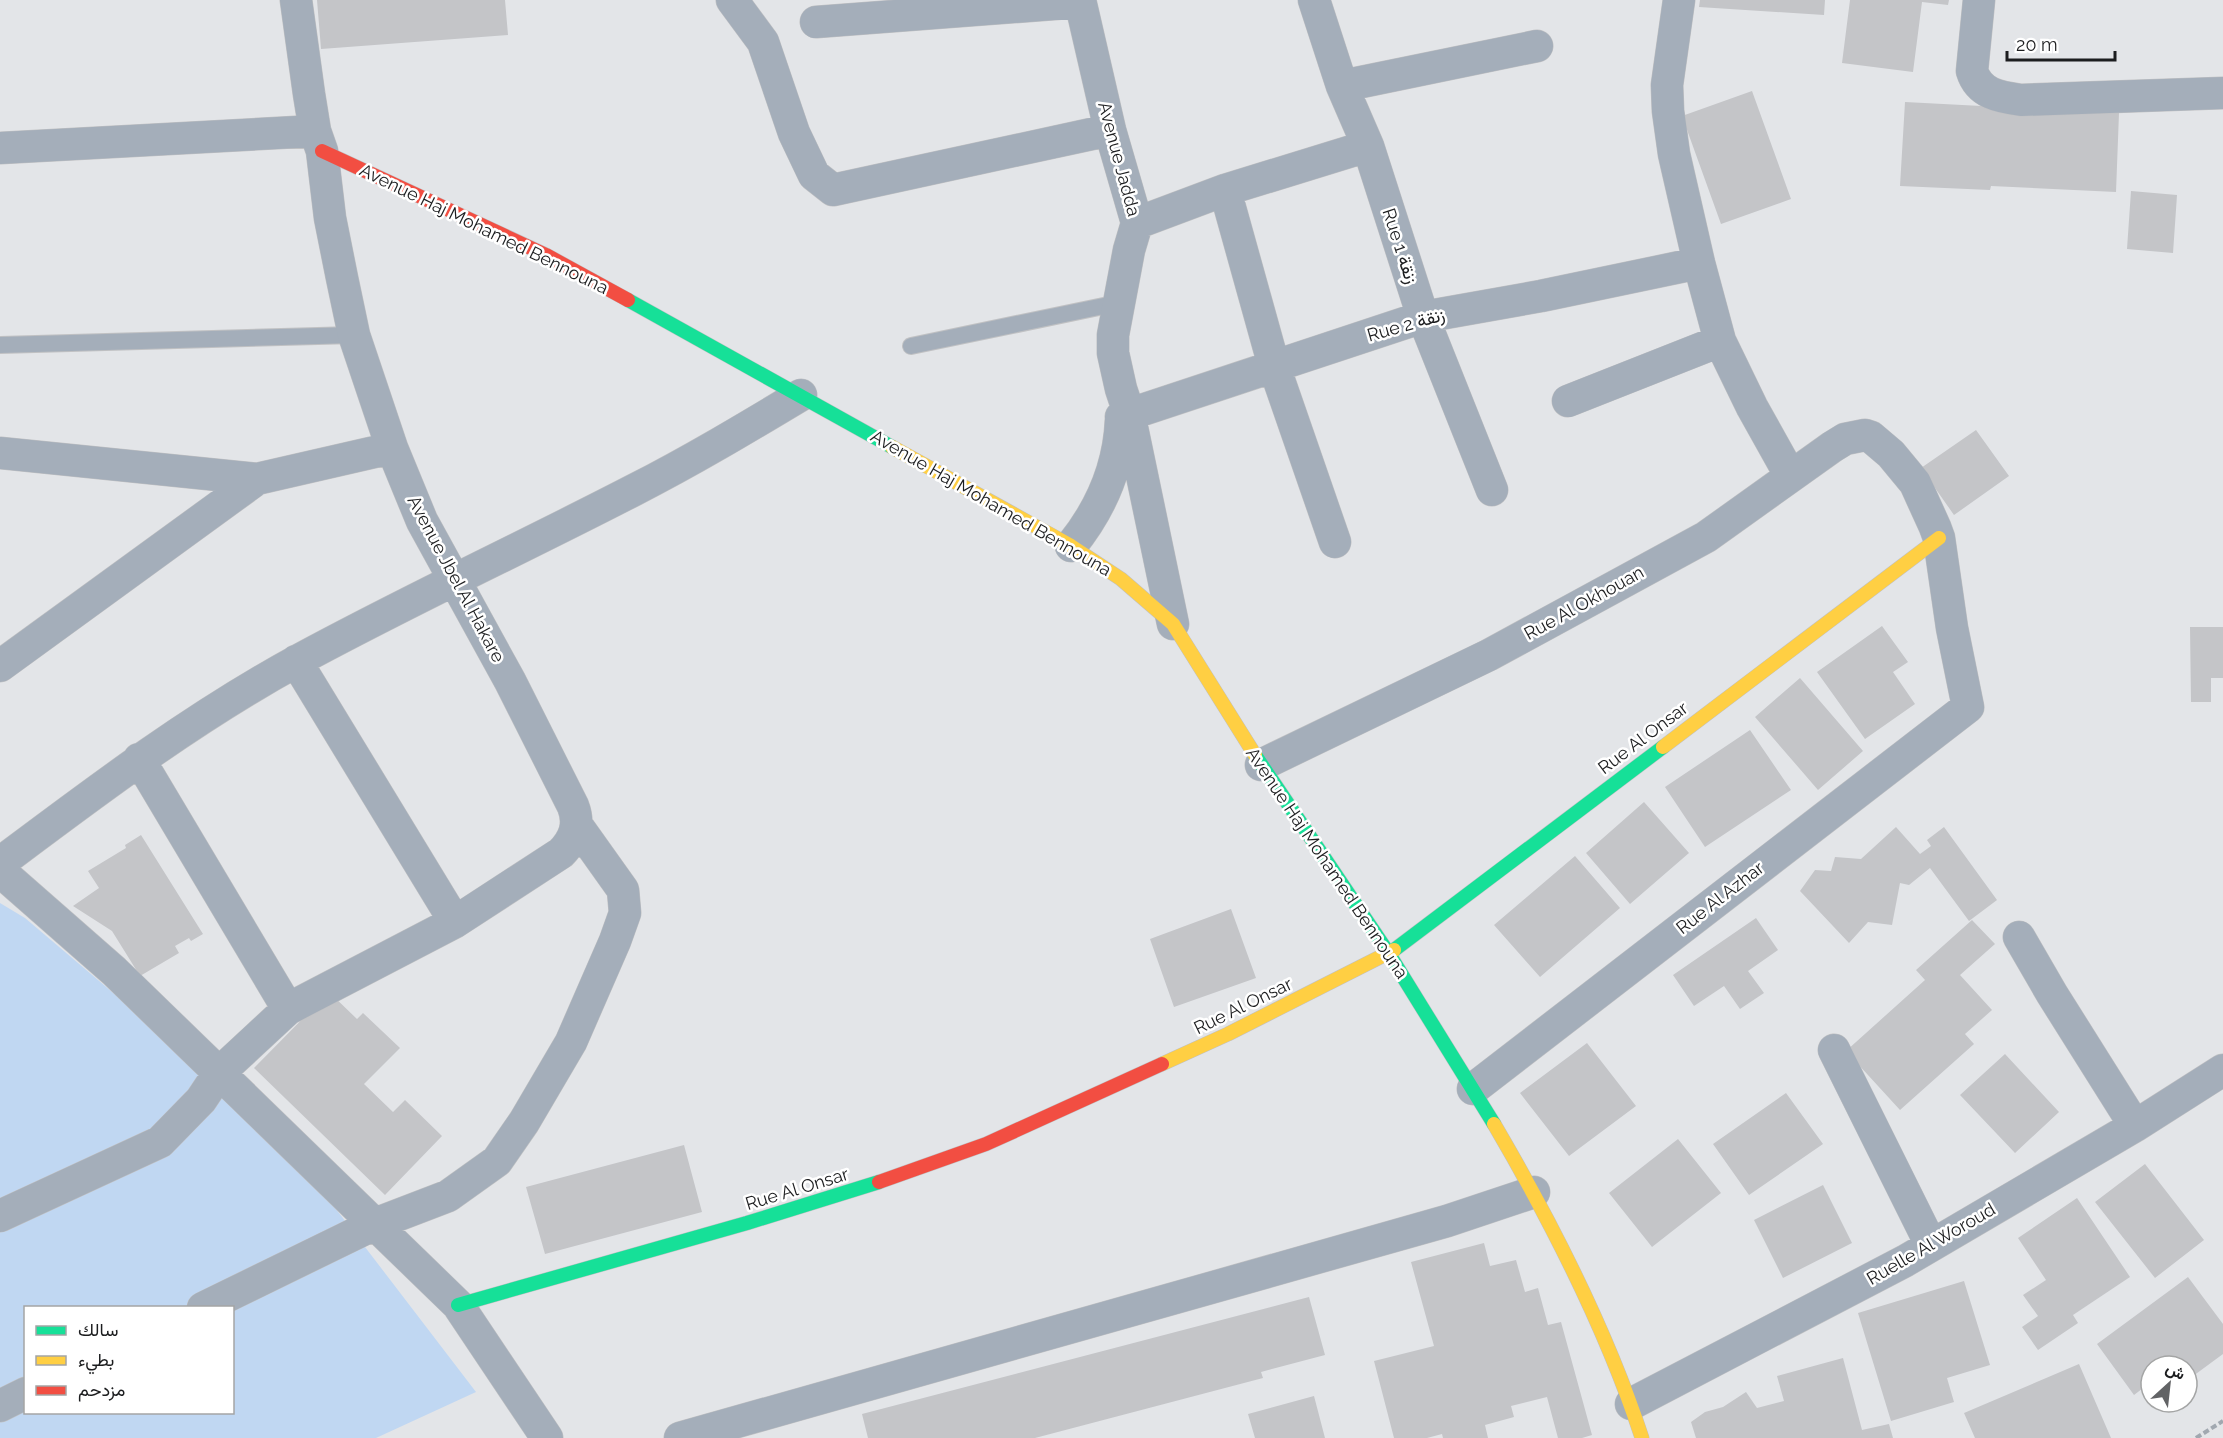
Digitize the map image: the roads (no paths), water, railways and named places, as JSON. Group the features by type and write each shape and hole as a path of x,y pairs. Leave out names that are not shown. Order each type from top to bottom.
{"street":[{"path":"0,148 319,141 296,0"},
{"path":"732,0 763,42 794,133 814,175 832,190 1110,130"},
{"name":"Rue 1 زنقة","path":"1314,0 1342,86 1368,146 1423,317 1492,490"},
{"path":"1679,0 1667,85 1668,111 1674,154 1699,263 1720,341 1752,407 1791,475"},
{"path":"1979,0 1972,71 1980,86 2001,97 2021,100 2223,93"},
{"path":"816,22 1080,1"},
{"name":"Avenue Jadda","path":"1080,1 1110,130 1137,223 1118,303 1113,353 1173,624"},
{"path":"1342,86 1537,46"},
{"name":"Avenue Jbel Al Hakare","path":"207,1306 375,1224 448,1196 497,1161 524,1122 571,1042 625,913 623,890 576,824 573,806 510,681 422,520 392,448 354,335 330,218 319,141"},
{"name":"Avenue Haj Mohamed Bennouna","path":"319,141 546,255 1071,546 1121,579 1173,624 1261,765 1389,954 1534,1192 1590,1307 1631,1404 1642,1438"},
{"path":"1137,223 1225,190 1368,146"},
{"path":"1225,190 1274,366 1335,542"},
{"name":"Rue 2 زنقة","path":"1123,406 1274,366 1423,317 1541,296 1699,263"},
{"path":"1569,401 1720,341"},
{"path":"0,864 139,759 296,661 635,490 718,445 801,395"},
{"name":"Avenue Jadda","path":"1071,546 1091,519 1114,468 1120,441 1123,406"},
{"name":"Rue Al Okhouan","path":"1261,765 1489,655 1696,542 1832,447 1845,439 1859,436 1871,436 1891,454 1915,483 1939,538 1952,628 1968,707"},
{"path":"0,453 257,479 392,448"},
{"path":"0,666 257,479"},
{"name":"Rue Al Onsar","path":"458,1305 747,1223 889,1179 986,1144 1228,1034 1389,954 1939,538"},
{"path":"296,661 455,922"},
{"name":"Rue Al Azhar","path":"1473,1089 1968,707"},
{"path":"139,759 288,1009"},
{"path":"0,1216 159,1142 201,1100 219,1073 288,1009 455,922 561,853 573,839 576,824"},
{"path":"0,871 114,971 458,1305 547,1438"},
{"path":"2019,937 2135,1126"},
{"path":"1834,1050 1931,1245"},
{"name":"Ruelle Al Woroud","path":"1631,1404 1905,1261 2135,1126 2223,1070"},
{"path":"680,1438 1447,1221 1534,1192"},
{"path":"0,1406 24,1394"}],"lane":[{"path":"910,346 1118,303"},
{"path":"0,345 354,335"}]}
